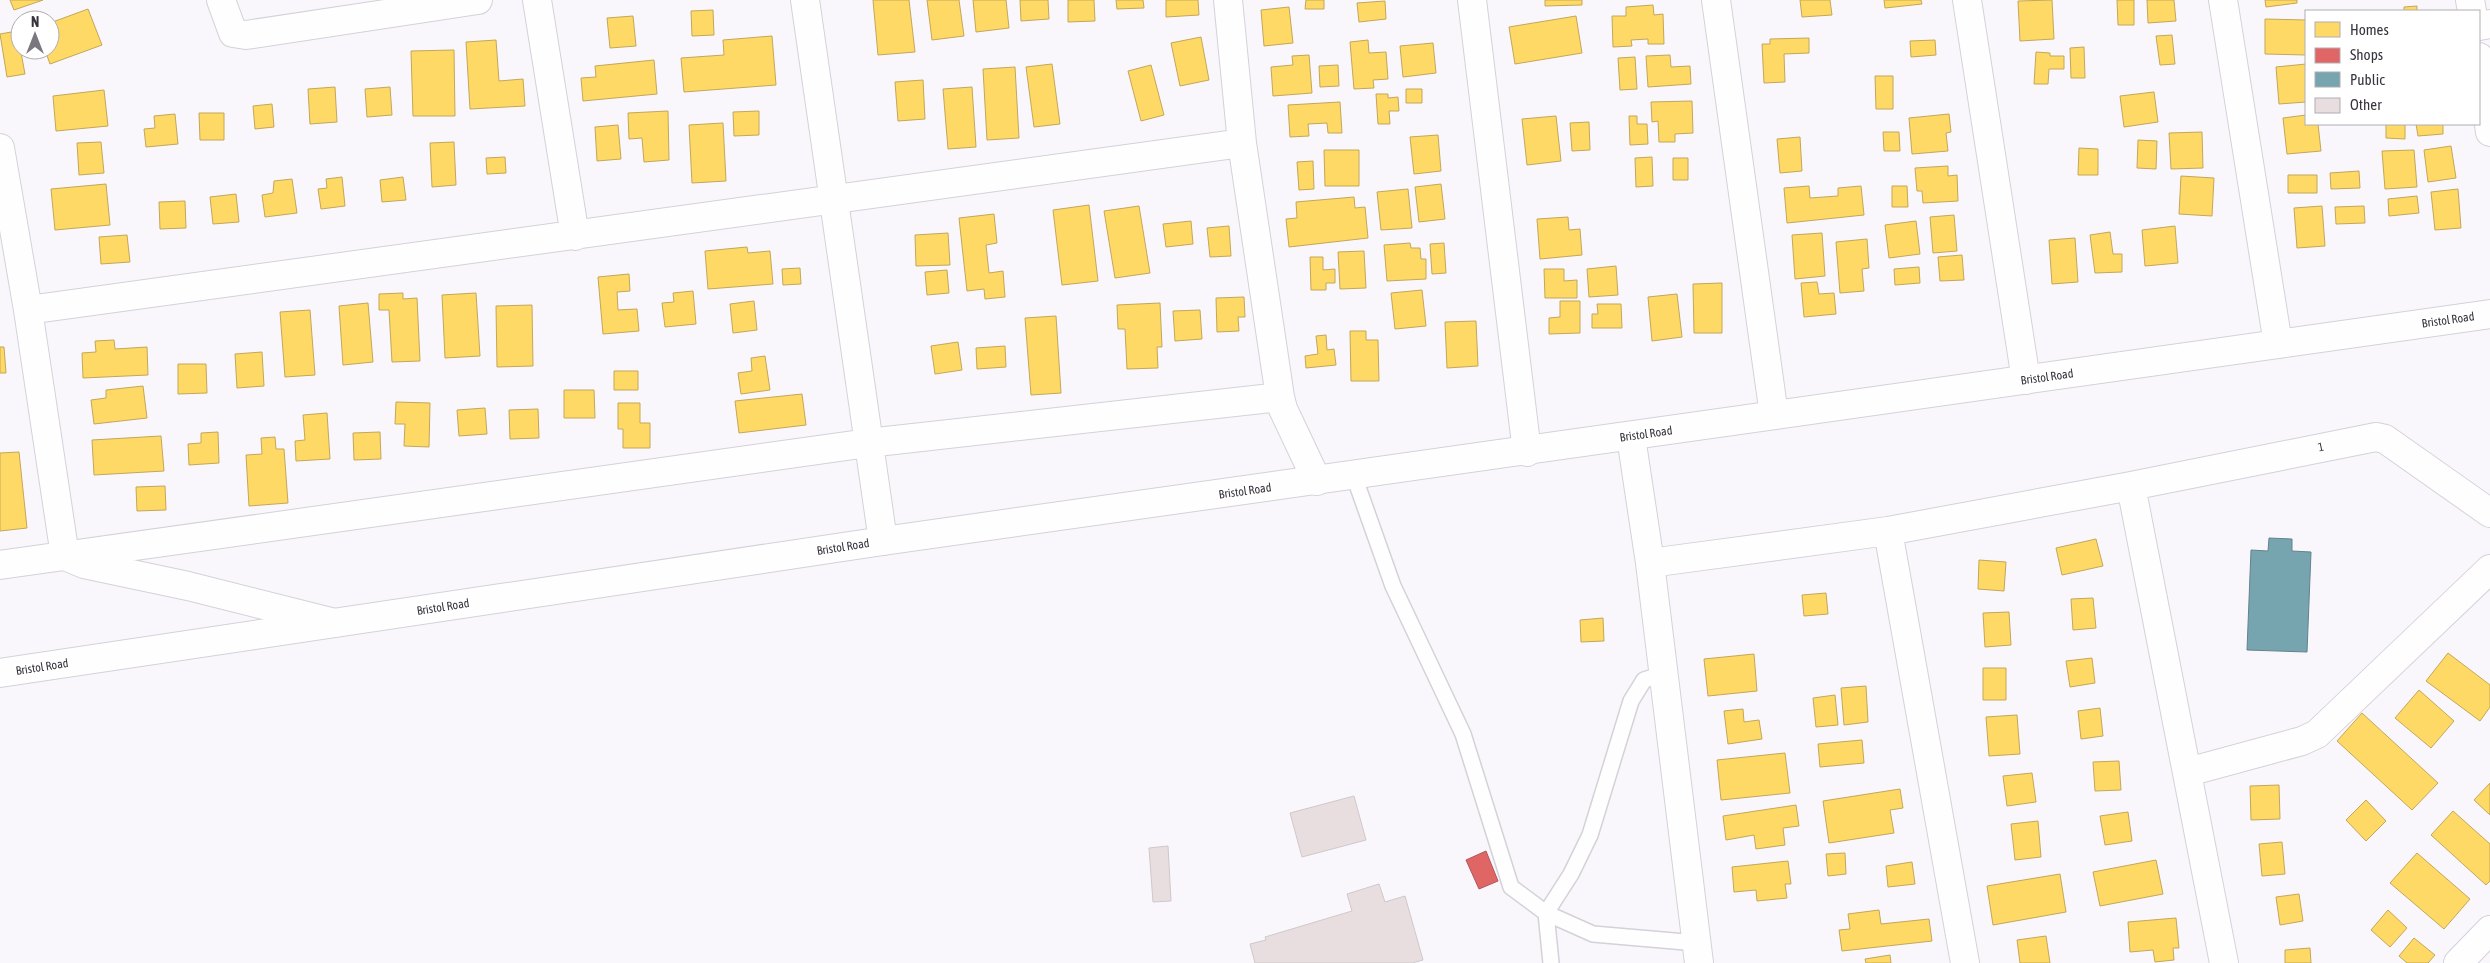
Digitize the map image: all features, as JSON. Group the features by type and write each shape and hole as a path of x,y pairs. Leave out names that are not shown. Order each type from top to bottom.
{"street":[{"path":"221,0 233,33 246,35 478,0"},
{"path":"537,0 575,236"},
{"path":"805,0 883,541"},
{"path":"1228,0 1242,144 1280,397 1317,481"},
{"path":"1472,0 1527,452"},
{"path":"1716,0 1774,415"},
{"path":"1967,0 2026,380"},
{"path":"2223,0 2278,344"},
{"path":"2480,64 2490,132"},
{"path":"28,310 1242,144"},
{"path":"0,148 28,310 64,556"},
{"name":"Bristol Road","path":"0,673 883,541 1527,452 1774,415 2490,314"},
{"path":"0,565 868,442 1280,397"},
{"path":"1631,436 1650,563 1698,953"},
{"name":"1","path":"1650,563 1888,532 2131,486 2376,436 2385,439 2490,513"},
{"path":"2131,486 2224,963"},
{"path":"1888,532 1965,963"},
{"path":"64,556 84,564 188,586 335,623"},
{"path":"2188,772 2302,741 2318,734 2490,569"},
{"path":"2458,963 2490,930"}],"lane":[{"path":"1354,476 1393,586 1463,734 1511,887 1546,913 1593,934 1698,953"},
{"path":"1551,963 1546,913 1571,874 1590,835 1631,701 1644,680 1663,674"}],"building: Homes":[{"path":"10,0 43,0 14,10"},
{"path":"873,0 909,0 915,52 878,55"},
{"path":"927,0 959,0 964,36 932,40"},
{"path":"973,0 1006,0 1009,28 976,32"},
{"path":"1020,0 1048,0 1049,19 1021,21"},
{"path":"1068,0 1094,0 1095,21 1068,22"},
{"path":"1116,0 1143,0 1144,8 1117,9"},
{"path":"1166,0 1198,0 1199,15 1166,17"},
{"path":"1306,0 1324,0 1324,9 1305,9"},
{"path":"1545,0 1582,0 1582,5 1545,6"},
{"path":"1800,0 1830,0 1832,15 1802,17"},
{"path":"1884,0 1921,0 1922,4 1885,8"},
{"path":"2052,0 2054,39 2020,41 2018,1"},
{"path":"2117,0 2134,0 2134,25 2118,25"},
{"path":"2147,0 2174,0 2176,21 2148,23"},
{"path":"2265,0 2297,0 2297,3 2266,7"},
{"path":"1385,1 1386,19 1359,22 1357,3"},
{"path":"1653,5 1654,15 1663,14 1664,44 1648,44 1648,39 1631,40 1632,46 1613,47 1612,16 1626,16 1626,7"},
{"path":"2417,6 2417,10 2404,10 2404,7"},
{"path":"1289,7 1293,43 1264,46 1261,10"},
{"path":"88,9 102,45 50,64 49,60 60,60 60,19"},
{"path":"713,10 714,35 692,36 691,11"},
{"path":"633,16 636,46 610,48 607,18"},
{"path":"1576,16 1582,53 1515,64 1509,27"},
{"path":"2265,19 2305,20 2305,55 2265,54"},
{"path":"10,32 10,60 22,60 25,74 7,77 0,34"},
{"path":"2172,35 2175,64 2160,65 2156,36"},
{"path":"772,36 776,85 684,92 681,58 724,55 723,40"},
{"path":"1201,37 1209,80 1180,86 1171,43"},
{"path":"1809,38 1809,53 1784,54 1785,82 1764,83 1762,44 1770,44 1770,39"},
{"path":"496,40 499,81 523,79 525,106 470,109 466,42"},
{"path":"1368,40 1369,53 1386,52 1388,79 1373,80 1374,88 1354,89 1350,42"},
{"path":"1935,40 1936,55 1911,57 1910,41"},
{"path":"1433,43 1436,73 1403,77 1400,46"},
{"path":"2084,47 2085,78 2071,78 2070,48"},
{"path":"454,50 455,116 413,116 411,51"},
{"path":"2036,52 2050,53 2050,56 2064,56 2064,69 2049,69 2048,84 2034,84"},
{"path":"1309,55 1312,93 1273,96 1271,67 1293,65 1292,56"},
{"path":"1670,55 1671,67 1690,66 1691,84 1648,87 1646,56"},
{"path":"1635,57 1637,89 1620,90 1618,58"},
{"path":"654,60 657,94 583,101 581,78 596,77 595,66"},
{"path":"1052,64 1060,124 1034,127 1026,67"},
{"path":"2305,64 2305,102 2279,104 2276,67"},
{"path":"1151,65 1164,115 1141,121 1128,71"},
{"path":"1338,65 1339,86 1320,87 1319,66"},
{"path":"1015,67 1019,138 987,140 983,69"},
{"path":"1875,76 1893,76 1893,109 1876,109"},
{"path":"923,80 925,119 898,121 895,82"},
{"path":"335,87 337,122 310,124 308,89"},
{"path":"390,87 392,115 367,117 365,89"},
{"path":"972,87 976,147 948,149 943,89"},
{"path":"1406,89 1422,89 1422,103 1406,103"},
{"path":"104,90 108,126 56,131 53,96"},
{"path":"2154,92 2158,122 2124,127 2120,96"},
{"path":"1376,94 1388,94 1388,98 1398,97 1399,111 1389,111 1390,124 1378,124"},
{"path":"1692,101 1693,133 1675,134 1675,142 1659,142 1658,121 1652,122 1651,102"},
{"path":"1340,102 1342,133 1328,133 1327,123 1308,124 1309,136 1290,137 1288,105"},
{"path":"272,104 274,127 255,129 253,106"},
{"path":"668,111 669,160 644,162 642,138 629,139 628,113"},
{"path":"759,111 759,135 734,136 733,112"},
{"path":"199,113 224,113 224,140 200,140"},
{"path":"175,114 178,144 146,147 144,129 155,128 154,116"},
{"path":"1949,114 1951,132 1946,133 1948,151 1912,154 1909,118"},
{"path":"2305,115 2305,125 2318,125 2321,151 2287,154 2283,118"},
{"path":"1556,116 1561,161 1527,165 1522,119"},
{"path":"1629,116 1637,116 1637,124 1647,124 1648,144 1630,145"},
{"path":"1589,122 1590,150 1572,151 1570,123"},
{"path":"723,123 726,181 692,183 689,125"},
{"path":"618,125 621,159 597,161 595,127"},
{"path":"2386,125 2405,125 2405,139 2386,138"},
{"path":"2416,125 2443,125 2443,134 2418,136"},
{"path":"1883,132 1899,132 1900,151 1884,151"},
{"path":"2202,132 2203,168 2171,169 2169,133"},
{"path":"1438,135 1441,171 1414,174 1410,137"},
{"path":"1800,137 1802,171 1780,173 1777,139"},
{"path":"2138,140 2157,141 2156,169 2137,168"},
{"path":"101,142 104,173 79,175 77,143"},
{"path":"454,142 456,185 432,187 430,143"},
{"path":"2451,146 2456,178 2428,182 2424,150"},
{"path":"2079,148 2098,149 2098,175 2078,175"},
{"path":"1324,150 1359,150 1359,186 1325,186"},
{"path":"2414,150 2417,187 2385,189 2382,151"},
{"path":"505,157 506,173 487,174 486,158"},
{"path":"1652,157 1653,186 1636,187 1635,158"},
{"path":"1673,158 1688,158 1688,180 1673,180"},
{"path":"1313,161 1314,189 1299,190 1297,162"},
{"path":"1948,166 1948,176 1957,175 1958,201 1923,203 1922,191 1917,191 1915,168"},
{"path":"2359,171 2360,188 2331,189 2330,173"},
{"path":"2288,175 2317,175 2317,193 2288,193"},
{"path":"2181,176 2214,178 2212,216 2179,214"},
{"path":"342,177 345,206 321,209 318,189 327,188 326,179"},
{"path":"403,177 406,200 382,202 380,180"},
{"path":"292,179 297,213 265,217 262,195 273,193 274,181"},
{"path":"106,184 110,225 55,230 51,189"},
{"path":"1441,184 1445,219 1419,222 1415,187"},
{"path":"1809,186 1810,198 1838,196 1838,188 1861,186 1864,215 1787,223 1784,188"},
{"path":"1892,186 1907,186 1908,207 1892,207"},
{"path":"1408,189 1412,228 1381,230 1377,192"},
{"path":"2458,189 2461,228 2435,230 2431,192"},
{"path":"236,194 239,222 213,224 210,197"},
{"path":"2417,196 2419,213 2389,216 2388,199"},
{"path":"1354,197 1355,208 1365,207 1368,238 1289,247 1286,219 1297,218 1296,202"},
{"path":"185,201 186,228 160,229 159,202"},
{"path":"1089,205 1098,281 1062,285 1053,210"},
{"path":"1139,206 1150,273 1115,278 1104,211"},
{"path":"2322,206 2325,246 2297,248 2294,208"},
{"path":"2364,206 2365,223 2336,224 2335,207"},
{"path":"994,214 997,243 986,245 989,273 1003,271 1005,297 985,299 984,289 967,291 959,218"},
{"path":"1954,215 1957,251 1933,253 1930,217"},
{"path":"1568,217 1569,230 1580,229 1582,255 1540,259 1537,219"},
{"path":"1191,221 1193,244 1166,247 1163,224"},
{"path":"1916,221 1920,254 1889,258 1885,225"},
{"path":"1229,226 1231,256 1210,257 1207,228"},
{"path":"2175,226 2178,263 2145,266 2142,230"},
{"path":"2110,232 2113,254 2122,254 2122,272 2095,273 2090,235"},
{"path":"948,233 950,265 916,266 915,235"},
{"path":"1822,233 1825,276 1795,279 1792,235"},
{"path":"127,235 130,262 101,264 99,237"},
{"path":"2075,238 2078,282 2052,284 2049,240"},
{"path":"1867,239 1869,268 1862,269 1864,291 1840,293 1836,242"},
{"path":"1410,243 1411,248 1420,248 1421,259 1426,259 1426,279 1387,281 1384,245"},
{"path":"1444,243 1446,273 1432,274 1430,244"},
{"path":"747,247 748,253 770,251 773,284 708,289 705,251"},
{"path":"1364,251 1366,288 1340,289 1338,252"},
{"path":"1962,255 1964,280 1940,281 1938,257"},
{"path":"1310,257 1323,257 1323,270 1335,269 1335,283 1326,283 1326,290 1311,290"},
{"path":"1616,266 1618,295 1589,297 1587,269"},
{"path":"1919,267 1920,283 1895,285 1894,269"},
{"path":"800,268 801,284 783,285 782,269"},
{"path":"1544,269 1564,269 1564,281 1577,280 1577,298 1545,298"},
{"path":"947,270 949,293 927,295 925,272"},
{"path":"629,274 630,291 617,292 618,310 637,309 639,331 603,334 598,277"},
{"path":"1817,282 1819,294 1834,293 1836,314 1804,317 1801,283"},
{"path":"1722,283 1722,333 1694,333 1693,284"},
{"path":"1422,290 1426,326 1395,329 1391,293"},
{"path":"693,291 696,324 665,327 662,303 674,302 673,293"},
{"path":"403,293 403,299 417,298 420,361 392,362 389,310 379,310 379,294"},
{"path":"476,293 480,356 445,358 442,295"},
{"path":"1677,294 1682,337 1652,341 1648,297"},
{"path":"1244,297 1245,317 1238,317 1239,331 1217,332 1216,298"},
{"path":"754,301 757,330 733,333 730,304"},
{"path":"1560,301 1580,301 1580,333 1549,334 1549,318 1560,317"},
{"path":"368,303 373,362 343,365 339,306"},
{"path":"1160,303 1162,347 1157,347 1158,368 1127,369 1125,329 1118,329 1117,305"},
{"path":"1597,304 1621,304 1622,328 1592,328 1592,314 1598,314"},
{"path":"532,305 533,366 497,367 496,306"},
{"path":"310,310 315,375 285,377 280,312"},
{"path":"1200,310 1202,339 1175,341 1173,311"},
{"path":"1056,316 1061,393 1031,395 1025,318"},
{"path":"1476,321 1478,366 1447,368 1445,322"},
{"path":"1350,331 1366,331 1366,340 1378,340 1379,381 1351,381"},
{"path":"1326,335 1327,350 1334,349 1336,365 1306,368 1305,356 1318,354 1316,336"},
{"path":"114,340 115,349 147,347 148,375 83,378 82,353 96,352 95,341"},
{"path":"958,342 962,370 935,374 931,346"},
{"path":"1005,346 1006,367 977,369 976,348"},
{"path":"0,347 4,347 6,373 0,373"},
{"path":"262,352 264,386 237,388 235,354"},
{"path":"765,356 770,390 741,394 738,373 752,371 751,358"},
{"path":"178,364 206,364 207,393 178,394"},
{"path":"614,371 638,371 638,390 614,390"},
{"path":"143,386 147,418 94,424 91,400 106,398 106,390"},
{"path":"564,390 594,390 595,418 564,418"},
{"path":"802,394 806,425 739,433 735,401"},
{"path":"396,402 430,403 429,447 404,446 405,424 395,424"},
{"path":"618,403 640,403 640,423 650,423 650,448 623,448 623,429 618,429"},
{"path":"485,408 487,434 459,436 457,410"},
{"path":"538,409 539,438 510,439 509,410"},
{"path":"327,413 330,459 296,461 295,441 305,440 303,415"},
{"path":"218,432 219,463 189,465 188,444 201,443 201,433"},
{"path":"380,432 381,459 354,460 353,433"},
{"path":"161,436 164,471 94,475 92,440"},
{"path":"275,437 276,449 284,449 288,503 249,506 246,455 262,454 261,438"},
{"path":"19,452 27,528 0,531 0,453"},
{"path":"165,486 166,510 137,511 136,487"},
{"path":"2096,539 2103,566 2062,575 2056,548"},
{"path":"1979,560 2006,562 2004,591 1978,589"},
{"path":"1826,593 1828,614 1804,616 1802,595"},
{"path":"2093,598 2096,628 2073,630 2071,599"},
{"path":"2009,612 2011,645 1985,647 1983,613"},
{"path":"1603,618 1604,641 1581,642 1580,620"},
{"path":"2448,653 2490,685 2490,707 2480,721 2426,681"},
{"path":"1754,654 1757,691 1708,696 1704,659"},
{"path":"2092,658 2095,683 2070,687 2066,661"},
{"path":"1983,668 2006,668 2006,700 1983,700"},
{"path":"1866,686 1868,722 1844,725 1841,688"},
{"path":"2419,690 2454,721 2431,748 2395,718"},
{"path":"1835,695 1838,725 1816,727 1813,698"},
{"path":"2100,708 2103,736 2081,739 2078,711"},
{"path":"1743,709 1744,722 1759,720 1762,739 1728,744 1724,711"},
{"path":"2362,713 2438,783 2412,810 2337,741"},
{"path":"2017,715 2020,754 1989,756 1986,717"},
{"path":"1862,740 1864,763 1820,767 1818,744"},
{"path":"1785,753 1790,793 1721,800 1717,760"},
{"path":"2119,761 2121,790 2095,791 2093,762"},
{"path":"2032,773 2036,802 2007,806 2003,776"},
{"path":"2490,783 2490,815 2474,800"},
{"path":"2279,785 2280,819 2251,820 2250,786"},
{"path":"1900,789 1903,808 1890,810 1894,833 1829,843 1823,801"},
{"path":"2366,800 2386,821 2366,841 2346,820"},
{"path":"1796,805 1799,826 1783,828 1785,845 1756,849 1754,835 1726,840 1723,816"},
{"path":"2453,811 2490,844 2490,881 2486,885 2431,835"},
{"path":"2128,812 2132,841 2105,845 2100,816"},
{"path":"2038,821 2041,857 2015,860 2011,824"},
{"path":"2282,842 2285,874 2262,876 2259,844"},
{"path":"1845,853 1846,874 1828,876 1826,854"},
{"path":"2417,853 2470,899 2444,929 2390,883"},
{"path":"2156,860 2163,894 2100,906 2093,872"},
{"path":"1788,861 1791,884 1785,884 1787,898 1757,901 1756,890 1734,892 1732,867"},
{"path":"1912,862 1915,884 1888,887 1886,866"},
{"path":"2060,874 2066,912 1993,925 1987,886"},
{"path":"2299,894 2303,921 2280,925 2276,897"},
{"path":"1879,910 1881,924 1929,919 1932,941 1842,951 1839,930 1850,929 1848,914"},
{"path":"2388,910 2407,928 2390,947 2371,930"},
{"path":"2176,918 2179,948 2173,948 2174,960 2155,962 2153,950 2130,952 2128,922"},
{"path":"2046,936 2050,963 2020,963 2017,940"},
{"path":"2414,938 2435,955 2428,963 2407,963 2399,956"},
{"path":"2310,948 2311,963 2285,963 2285,950"},
{"path":"1890,955 1891,963 1866,963 1865,959"}],"building: Shops":[{"path":"1486,851 1498,881 1479,889 1466,860"}],"building: Public":[{"path":"2269,538 2292,539 2292,551 2311,552 2307,652 2247,650 2251,550 2268,551"}],"building: Other":[{"path":"1354,796 1366,840 1302,857 1290,813"},
{"path":"1168,846 1171,901 1153,902 1149,848"},
{"path":"1379,884 1385,902 1405,896 1423,960 1412,963 1255,963 1250,944 1266,940 1265,937 1352,911 1347,894"}]}
